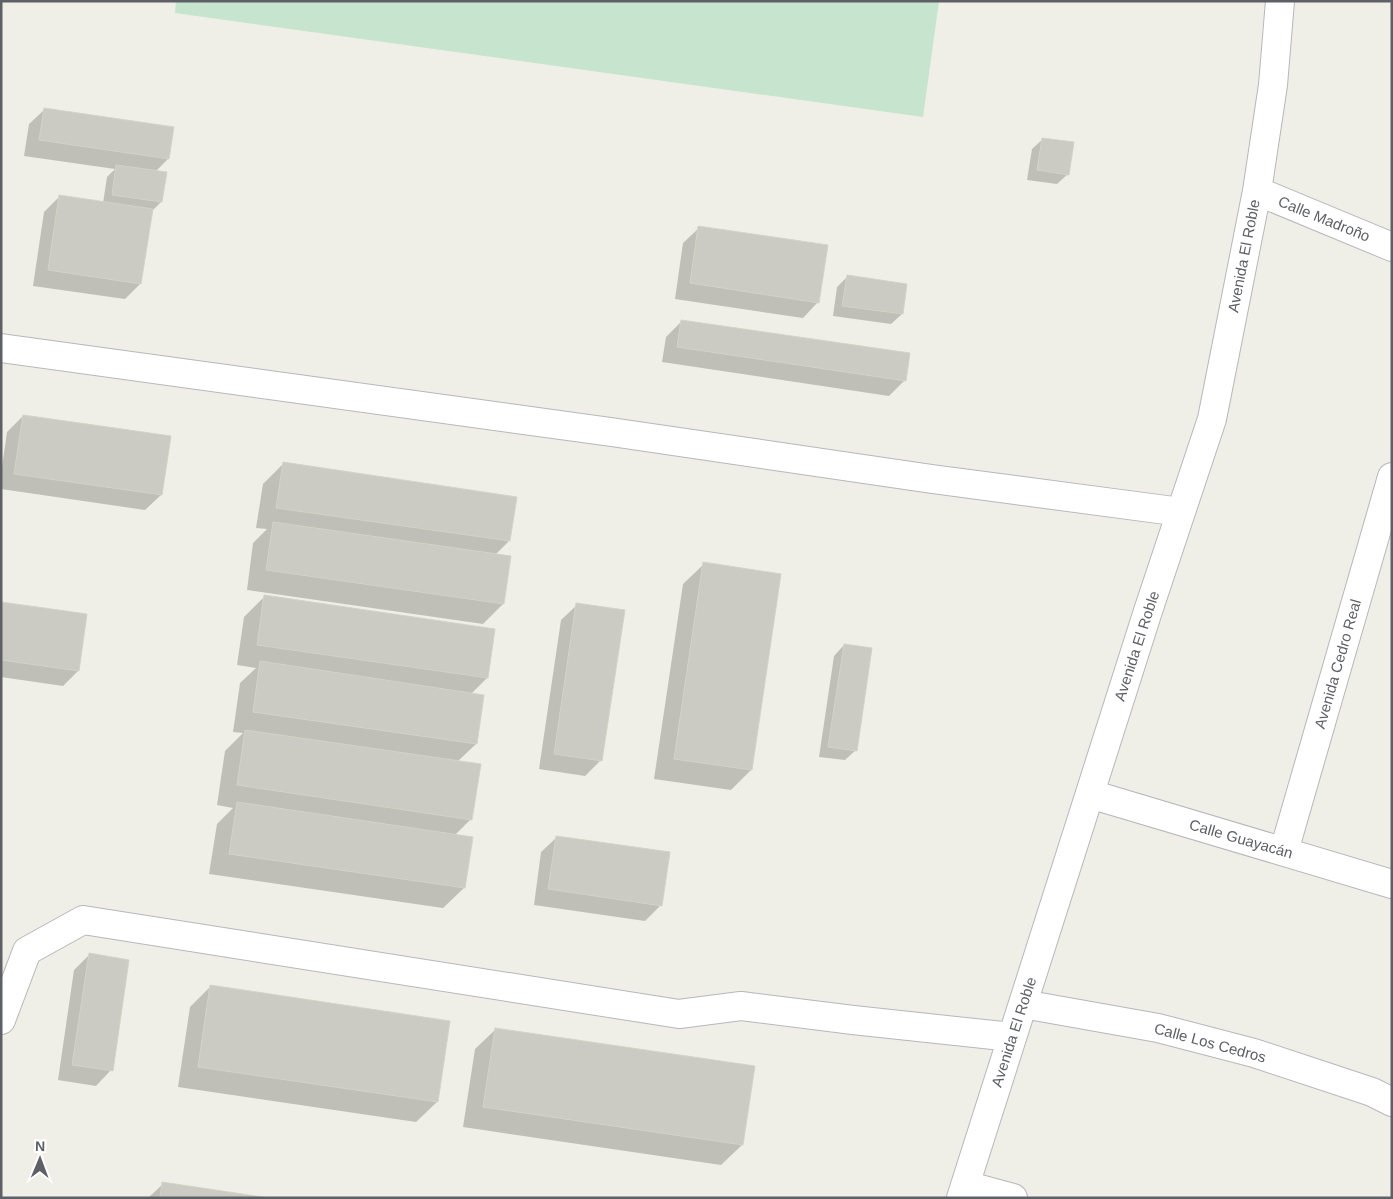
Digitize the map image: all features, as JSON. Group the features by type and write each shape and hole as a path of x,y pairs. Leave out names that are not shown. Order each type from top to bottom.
{"street":[{"name":"Avenida El Roble","path":"963,1192 1022,1004 1212,420 1257,191 1273,85 1280,1"},
{"name":"Calle Madroño","path":"1257,191 1392,247"},
{"path":"1,348 611,432 932,479 1181,512"},
{"name":"Avenida Cedro Real","path":"1284,851 1392,476"},
{"name":"Calle Guayacán","path":"1090,794 1392,884"},
{"path":"1,1020 26,952 83,920 679,1014 741,1006 1012,1037"},
{"name":"Calle Los Cedros","path":"1022,1004 1158,1028 1254,1053 1372,1092 1392,1102"},
{"path":"963,1192 1013,1198"}],"green space":[{"path":"176,1 939,1 923,117 175,13"}],"building":[{"path":"44,108 174,127 169,159 39,140"},
{"path":"1042,138 1074,142 1069,175 1037,170"},
{"path":"116,165 167,172 162,202 112,195"},
{"path":"59,195 153,209 141,284 48,270"},
{"path":"698,226 828,245 819,303 690,283"},
{"path":"847,275 907,284 903,314 842,306"},
{"path":"681,320 910,353 906,381 677,347"},
{"path":"23,415 171,436 162,495 14,474"},
{"path":"283,462 517,497 510,541 276,508"},
{"path":"273,522 511,556 504,604 266,570"},
{"path":"703,562 781,574 752,770 674,759"},
{"path":"264,595 495,629 488,678 257,645"},
{"path":"1,602 87,614 79,671 1,660"},
{"path":"576,603 625,610 602,761 554,754"},
{"path":"844,644 872,648 857,751 828,747"},
{"path":"260,661 484,695 477,744 253,712"},
{"path":"245,730 481,764 472,820 237,785"},
{"path":"237,802 473,837 465,888 229,854"},
{"path":"556,836 670,852 662,906 548,889"},
{"path":"89,953 129,960 113,1071 72,1065"},
{"path":"210,985 450,1021 438,1102 198,1067"},
{"path":"495,1028 755,1066 743,1145 483,1107"},
{"path":"162,1182 269,1198 160,1198"}]}
